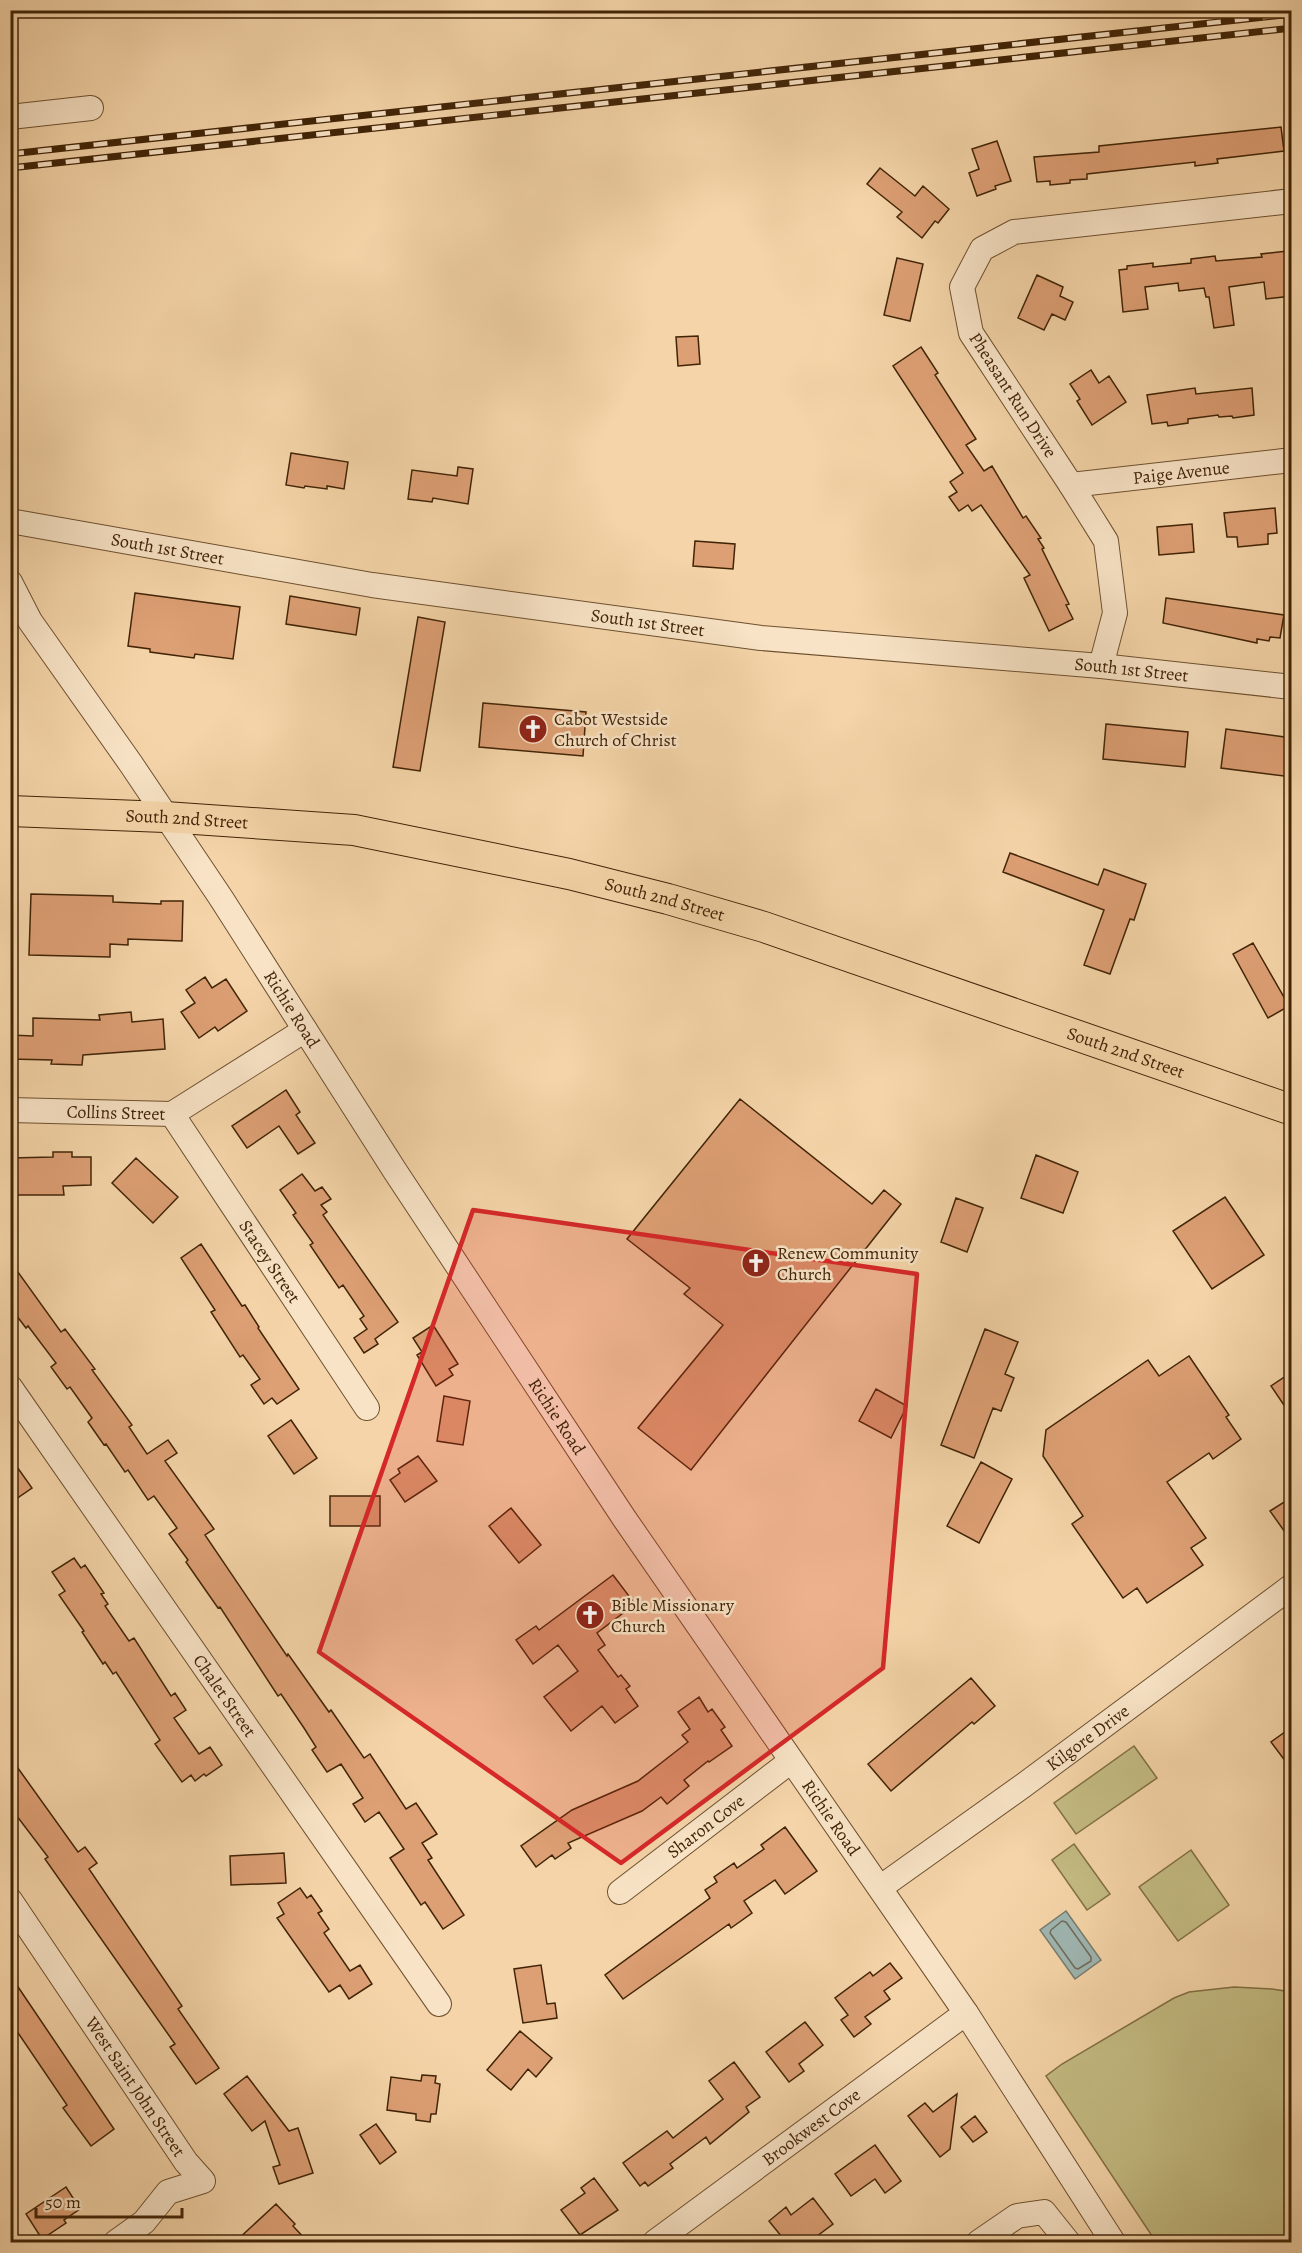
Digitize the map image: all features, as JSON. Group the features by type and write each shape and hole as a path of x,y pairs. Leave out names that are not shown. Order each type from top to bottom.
{"main road":[{"name":"South 2nd Street","path":"10,811 165,817 354,830 518,862 668,899 789,935 1292,1110"}],"street":[{"path":"10,117 91,108"},
{"name":"Pheasant Run Drive","path":"1101,666 1115,614 1106,541 971,333 962,287 982,249 1014,232 1292,201"},
{"name":"Paige Avenue","path":"1071,485 1292,460"},
{"name":"South 1st Street","path":"10,521 372,585 761,638 1101,666 1292,687"},
{"name":"Richie Road","path":"10,582 30,621 113,737 221,898 395,1171 624,1518 791,1761 881,1887 966,2013 1113,2242"},
{"name":"Collins Street","path":"10,1110 172,1114 304,1030"},
{"name":"Stacey Street","path":"172,1114 368,1408"},
{"name":"Chalet Street","path":"10,1387 439,2004"},
{"name":"Kilgore Drive","path":"881,1887 1024,1785 1292,1586"},
{"name":"Sharon Cove","path":"620,1892 791,1761"},
{"name":"West Saint John Street","path":"10,1900 186,2162 203,2181 168,2192 144,2222 116,2242"},
{"name":"Brookwest Cove","path":"655,2242 966,2013"},
{"path":"979,2242 1017,2216 1044,2212 1068,2242"}],"highlighted area":[{"path":"473,1210 917,1274 883,1668 621,1863 319,1652"}],"shaded area":[{"path":"1134,1746 1157,1778 1076,1834 1054,1803"},
{"path":"1074,1844 1110,1894 1087,1910 1052,1860"},
{"path":"1191,1850 1229,1905 1178,1941 1139,1887"},
{"path":"1234,1987 1291,1992 1291,2242 1156,2242 1046,2076 1062,2064 1174,1998 1189,1992"}],"water":[{"path":"1066,1911 1101,1960 1075,1979 1040,1930"}],"building":[{"path":"1281,127 1284,151 1217,159 1218,163 1195,166 1195,162 1087,174 1087,179 1070,180 1070,183 1050,185 1050,181 1037,182 1034,157 1099,152 1099,146"},
{"path":"997,141 1011,181 995,186 996,189 977,196 969,173 979,169 972,149"},
{"path":"880,168 915,196 923,186 949,209 938,223 935,221 922,238 897,217 902,212 867,184"},
{"path":"1287,251 1292,296 1266,299 1264,282 1229,287 1234,325 1214,328 1209,297 1206,297 1204,288 1179,291 1178,283 1145,287 1148,309 1123,312 1119,270 1127,269 1127,266 1153,263 1153,267 1191,263 1191,259 1215,256 1216,261 1262,257 1261,254"},
{"path":"897,258 923,264 910,321 884,315"},
{"path":"1037,275 1063,287 1060,296 1073,302 1065,320 1052,314 1044,330 1018,318"},
{"path":"698,336 700,364 678,366 676,337"},
{"path":"921,347 938,373 935,375 976,439 966,445 984,471 992,466 1023,518 1026,516 1041,538 1038,539 1069,604 1066,605 1073,619 1049,631 1024,578 1030,575 981,505 972,511 968,505 959,511 949,497 957,492 950,482 963,473 893,366"},
{"path":"1091,370 1099,383 1109,376 1126,402 1092,425 1077,401 1080,399 1070,384"},
{"path":"1195,388 1196,394 1252,388 1254,415 1233,418 1218,415 1188,419 1188,423 1168,426 1167,422 1152,424 1147,395"},
{"path":"291,453 348,462 344,489 327,486 327,489 286,485"},
{"path":"458,467 473,469 468,504 433,498 432,502 408,499 412,470 457,476"},
{"path":"1275,508 1277,533 1268,534 1268,544 1238,547 1237,537 1227,537 1224,513"},
{"path":"1192,524 1194,552 1159,555 1157,527"},
{"path":"695,541 735,544 733,569 693,566"},
{"path":"135,593 240,607 233,659 195,654 194,658 150,652 150,649 128,646"},
{"path":"290,596 360,608 356,635 286,624"},
{"path":"1166,598 1284,615 1280,638 1270,637 1269,641 1257,639 1257,643 1163,623"},
{"path":"418,617 445,622 420,771 393,767"},
{"name":"Cabot Westside Church of Christ","path":"483,703 586,712 583,756 479,747"},
{"path":"1106,724 1188,732 1185,767 1103,759"},
{"path":"1226,729 1292,738 1292,777 1221,768"},
{"path":"1010,853 1098,885 1104,869 1146,884 1134,920 1130,919 1110,974 1084,965 1104,910 1003,872"},
{"path":"31,894 113,896 113,902 161,904 161,901 183,901 182,941 128,939 128,945 110,944 110,957 29,955"},
{"path":"1253,943 1289,1006 1268,1018 1233,954"},
{"path":"205,977 212,988 226,979 247,1011 218,1031 215,1027 199,1038 181,1012 195,1003 186,990"},
{"path":"131,1012 132,1022 163,1019 165,1049 83,1055 82,1065 51,1064 52,1060 10,1059 10,1035 33,1036 33,1018 100,1020 99,1015"},
{"path":"286,1090 300,1112 296,1115 315,1143 298,1154 279,1126 247,1148 232,1126"},
{"name":"Renew Community Church","path":"740,1099 872,1204 884,1190 901,1204 691,1470 638,1428 723,1325 684,1294 690,1288 627,1239"},
{"path":"53,1152 72,1152 72,1157 91,1157 91,1185 63,1186 64,1195 10,1195 10,1158 53,1157"},
{"path":"1036,1155 1078,1172 1063,1213 1021,1198"},
{"path":"136,1158 178,1197 153,1223 112,1183"},
{"path":"302,1174 315,1191 322,1187 331,1199 321,1205 327,1212 323,1215 398,1322 375,1339 378,1344 364,1353 354,1338 367,1329 360,1319 364,1316 343,1285 339,1288 310,1245 313,1243 293,1215 296,1213 280,1190"},
{"path":"1225,1197 1264,1255 1212,1289 1173,1231"},
{"path":"956,1198 983,1208 967,1252 941,1242"},
{"path":"201,1244 242,1306 245,1305 299,1389 277,1404 272,1398 264,1404 251,1385 260,1379 243,1355 240,1357 211,1312 215,1310 181,1258"},
{"path":"10,1261 61,1332 65,1329 95,1369 92,1370 132,1425 129,1427 147,1454 168,1440 177,1453 165,1461 214,1529 205,1535 287,1656 288,1654 329,1712 331,1710 364,1758 370,1754 406,1809 416,1803 437,1834 422,1843 432,1858 428,1860 464,1915 443,1929 425,1902 421,1905 390,1858 404,1849 379,1812 365,1822 353,1804 363,1798 341,1764 327,1772 312,1750 316,1747 304,1728 281,1694 278,1696 220,1607 218,1608 186,1562 188,1560 169,1534 177,1528 154,1496 148,1500 128,1470 125,1472 106,1444 104,1445 88,1422 92,1418 70,1387 67,1389 51,1367 56,1363 28,1326 26,1328 10,1307"},
{"path":"433,1325 458,1364 449,1369 453,1375 436,1386 417,1355 422,1352 413,1338"},
{"path":"985,1329 1018,1342 1005,1374 1014,1378 1001,1411 993,1408 974,1458 941,1445"},
{"path":"1189,1356 1229,1415 1226,1417 1241,1439 1213,1459 1209,1453 1167,1482 1206,1538 1191,1548 1203,1565 1147,1603 1137,1588 1123,1598 1072,1524 1083,1516 1043,1456 1046,1430 1148,1360 1159,1376"},
{"path":"1292,1372 1292,1417 1271,1386"},
{"path":"876,1389 907,1406 891,1438 859,1421"},
{"path":"444,1396 470,1401 463,1445 437,1441"},
{"path":"291,1420 317,1458 294,1474 268,1436"},
{"path":"418,1456 437,1481 405,1502 390,1480 400,1473 398,1469"},
{"path":"10,1457 32,1488 10,1503"},
{"path":"981,1462 1012,1479 979,1543 947,1526"},
{"path":"330,1496 380,1496 380,1526 330,1526"},
{"path":"1292,1497 1292,1542 1270,1511"},
{"path":"511,1508 541,1545 519,1563 489,1526"},
{"path":"74,1558 81,1568 85,1565 104,1593 101,1594 108,1604 105,1606 129,1641 134,1638 171,1696 175,1693 186,1710 174,1718 199,1754 210,1747 222,1765 206,1776 204,1774 195,1781 191,1775 182,1782 155,1744 160,1740 116,1672 113,1674 105,1662 103,1664 59,1595 65,1591 52,1572"},
{"path":"613,1575 635,1604 597,1633 605,1645 598,1650 618,1677 621,1675 630,1686 626,1689 638,1706 615,1723 602,1706 571,1731 544,1697 578,1671 558,1645 533,1664 516,1640 536,1626 539,1630"},
{"path":"971,1678 995,1706 974,1724 972,1722 891,1791 868,1764"},
{"path":"699,1697 708,1712 712,1709 725,1727 721,1730 732,1746 684,1780 689,1786 667,1804 661,1797 642,1811 568,1843 571,1848 555,1859 552,1855 536,1867 521,1846 572,1810 638,1781 688,1742 682,1735 690,1729 678,1712"},
{"path":"1292,1727 1292,1770 1271,1742"},
{"path":"10,1757 78,1852 85,1847 97,1863 89,1869 182,2006 178,2009 219,2068 196,2084 170,2047 175,2044 45,1859 48,1857 10,1807"},
{"path":"785,1827 817,1871 785,1894 775,1880 744,1901 752,1913 731,1928 729,1924 623,1999 605,1975 710,1898 705,1890 717,1882 714,1877 734,1863 737,1868 764,1849 761,1845"},
{"path":"284,1853 286,1883 231,1885 230,1856"},
{"path":"300,1888 307,1898 311,1895 322,1911 318,1913 329,1929 324,1933 350,1971 360,1965 372,1984 349,1999 340,1985 329,1992 277,1918 284,1914 278,1903"},
{"path":"890,1963 902,1978 884,1991 890,1999 865,2017 871,2024 854,2037 841,2020 848,2015 835,1998 870,1972 873,1976"},
{"path":"541,1965 547,2004 555,2003 557,2018 523,2023 514,1969"},
{"path":"10,1975 114,2129 91,2146 63,2108 67,2105 10,2021"},
{"path":"805,2022 823,2045 799,2064 804,2071 789,2082 766,2052"},
{"path":"520,2031 552,2058 536,2077 528,2069 511,2090 487,2070"},
{"path":"734,2062 760,2097 746,2107 749,2112 710,2144 706,2137 670,2164 673,2168 648,2186 645,2182 640,2186 623,2163 667,2131 673,2138 723,2099 709,2081"},
{"path":"422,2075 436,2076 435,2083 440,2084 436,2114 431,2114 430,2122 416,2120 416,2114 387,2110 391,2077 421,2081"},
{"path":"247,2076 289,2131 298,2128 313,2173 279,2184 273,2167 280,2165 265,2121 252,2131 224,2094"},
{"path":"957,2094 950,2149 940,2157 908,2116 925,2103 933,2112"},
{"path":"975,2116 987,2132 973,2142 961,2127"},
{"path":"376,2124 396,2152 380,2164 360,2135"},
{"path":"875,2145 901,2181 885,2193 875,2179 851,2196 835,2174"},
{"path":"594,2178 618,2210 580,2235 561,2210 585,2193 581,2188"},
{"path":"66,2187 80,2209 64,2220 66,2223 42,2239 26,2214"},
{"path":"813,2198 833,2224 809,2242 786,2242 769,2221 786,2207 791,2215"},
{"path":"276,2204 308,2242 235,2242"}],"railway":[{"path":"10,154 1292,14"},
{"path":"10,168 1292,28"}],"place":[{"name":"Cabot Westside Church of Christ","path":"533,729"},
{"name":"Renew Community Church","path":"756,1263"},
{"name":"Bible Missionary Church","path":"590,1615"}]}
